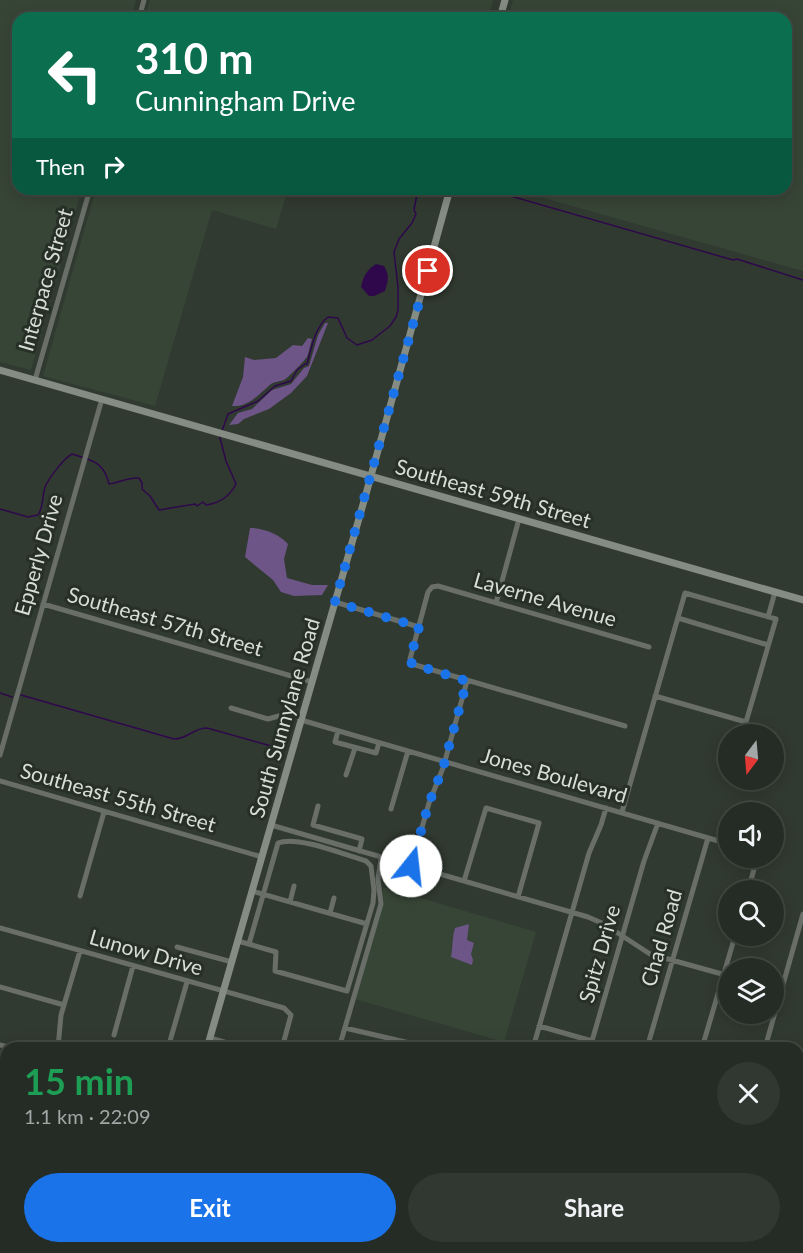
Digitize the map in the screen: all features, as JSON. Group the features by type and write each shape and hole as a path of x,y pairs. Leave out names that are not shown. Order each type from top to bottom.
{"main road":[{"name":"South Sunnylane Road","path":"209,1042 371,476 448,195"},
{"name":"Southeast 59th Street","path":"0,370 803,600"}],"street":[{"name":"Interpace Street","path":"35,380 88,195"},
{"name":"Epperly Drive","path":"0,755 102,399"},
{"path":"496,603 519,519"},
{"name":"Laverne Avenue","path":"419,627 428,592 432,586 438,586 649,647"},
{"path":"768,617 775,592"},
{"path":"622,812 655,696 685,593 776,619 746,722 655,696"},
{"path":"335,602 419,627 410,659 412,664 625,726"},
{"name":"Southeast 57th Street","path":"43,604 312,682"},
{"path":"678,618 768,645"},
{"path":"411,866 429,803 445,762 467,681"},
{"name":"Jones Boulevard","path":"231,708 268,719 286,714 718,841"},
{"path":"338,731 335,742 355,748 376,753 379,743"},
{"path":"346,775 355,748"},
{"path":"391,809 408,751"},
{"name":"Southeast 55th Street","path":"0,781 262,857"},
{"path":"304,843 313,825 318,806"},
{"path":"464,881 486,808 539,824 518,897"},
{"path":"535,1042 591,847 606,808"},
{"path":"80,896 104,812"},
{"name":"Spitz Drive","path":"539,1026 592,1041 644,861 658,823"},
{"path":"271,825 597,920 645,952 672,962 718,974"},
{"path":"313,825 362,839 359,851"},
{"name":"Chad Road","path":"649,1042 708,838"},
{"path":"238,941 276,952 275,970 347,991 374,896 371,866 366,861 304,843 286,840 278,843 249,944"},
{"path":"349,856 351,849"},
{"path":"341,1042 381,904 378,879 381,858"},
{"path":"290,902 294,886"},
{"path":"252,891 367,924"},
{"path":"330,913 334,898"},
{"path":"784,980 803,914"},
{"name":"Lunow Drive","path":"0,928 284,1008 291,1015 284,1042"},
{"path":"177,947 232,962"},
{"path":"58,1042 64,1005 80,951"},
{"path":"114,1035 133,966"},
{"path":"170,1042 187,982"},
{"path":"0,987 64,1005"},
{"path":"704,1042 718,1000"},
{"path":"767,1042 772,1024"},
{"path":"345,1028 403,1042"},
{"path":"210,1038 224,1042"}],"shaded area":[{"path":"0,0 136,0 133,12 12,12 12,195 80,195 31,370 0,362"},
{"path":"150,0 493,0 490,12 147,12"},
{"path":"513,0 803,0 803,271 533,195 792,195 792,12 510,12"},
{"path":"94,195 286,195 276,229 212,210 155,406 43,376"},
{"path":"376,264 384,266 388,276 387,284 385,291 369,296 361,287 366,274"},
{"path":"325,323 328,323 307,376 291,393 269,409 244,419 238,424 229,425 238,413 252,409 272,390 291,384 304,368 309,366 318,335"},
{"path":"308,338 312,339 307,357 288,377 274,382 249,402 232,406 243,377 245,357 254,360 276,358 293,345 302,346"},
{"path":"250,528 271,532 284,540 288,544 284,559 287,578 312,585 328,585 322,595 294,596 281,592 273,580 245,557"},
{"path":"383,887 536,932 504,1042 355,999 382,904"},
{"path":"469,924 467,940 474,943 471,954 472,965 451,957 455,928"}],"waterway":[{"path":"222,431 228,414 258,401 275,386 291,381 297,370 307,364 317,332 328,317 338,318 347,338 357,345 372,340 390,326 398,310 394,252 399,239 416,214 414,210 417,195"},
{"path":"507,195 733,260 737,259 803,280"},
{"path":"0,509 28,517 38,515 47,483 61,464 72,454 91,460 100,466 109,484 139,478 142,489 150,496 159,510 195,504 197,506 203,502 206,505 216,503 228,495 236,484 226,461 221,435"},
{"path":"0,693 12,697"},
{"path":"21,695 174,739 207,728 282,749"}],"route":[{"path":"411,866 429,803 443,768 467,681 412,664 410,659 419,627 335,602 428,271"}]}
